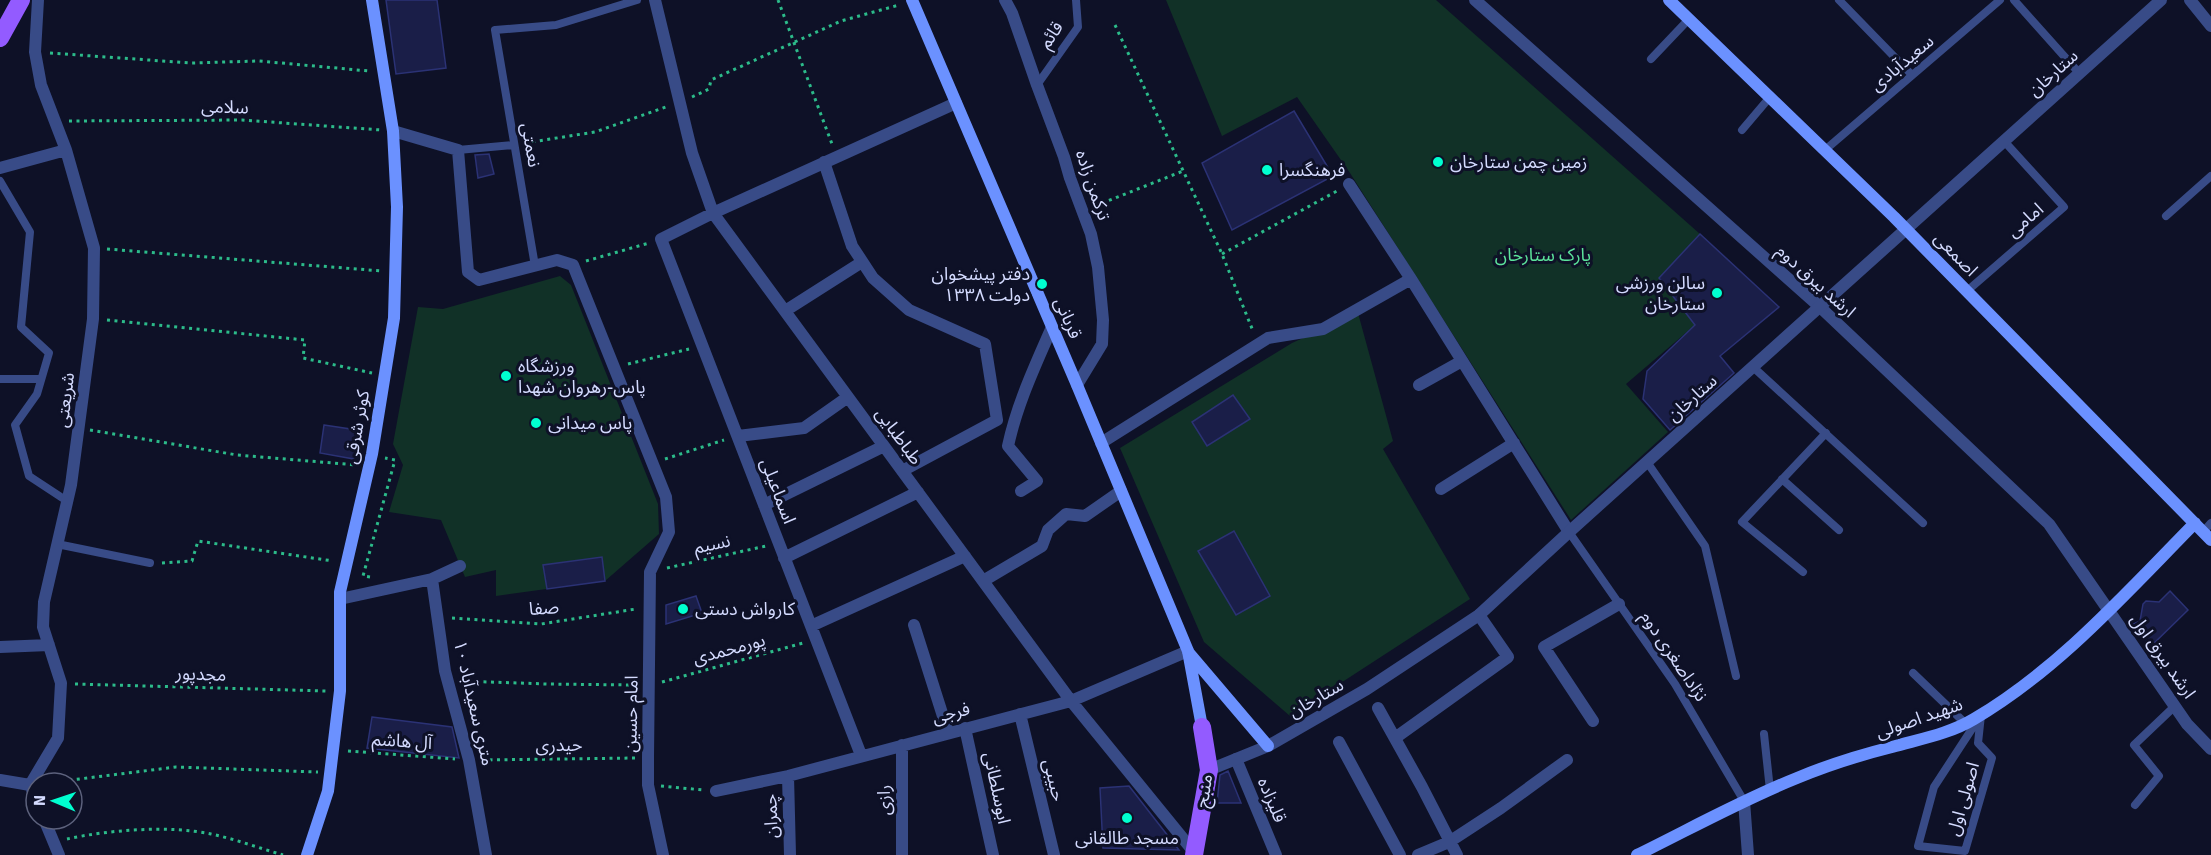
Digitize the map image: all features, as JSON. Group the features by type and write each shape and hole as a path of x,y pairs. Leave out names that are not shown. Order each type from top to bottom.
{"main road":[{"path":"0,39 21,0"},
{"name":"کوثر شرقی","path":"307,855 328,791 340,691 340,599 370,460 394,318 396,207 393,131 372,0"},
{"name":"قربانی","path":"912,0 1188,651"},
{"name":"اصمعی","path":"1669,0 1906,229 2205,530"},
{"name":"شهید اصولی","path":"1637,855 1744,801 1816,771 1890,747 1934,736 1981,715 2040,675 2109,611 2205,530"},
{"path":"1188,651 1202,726"},
{"path":"1188,651 1268,746"},
{"name":"منبح","path":"1194,854 1209,770 1202,726"}],"street":[{"name":"شریعتی","path":"38,0 36,52 41,85 66,150 94,248 93,319 80,429 67,501 44,602 43,627 61,683 58,738 38,771"},
{"name":"طباطبایی","path":"655,0 692,153 713,213 1071,701 1194,854"},
{"name":"ترکمن زاده","path":"1005,0 1012,13 1091,234 1098,267 1103,320 1102,344 1077,385"},
{"name":"ارشد بیرق دوم","path":"1475,0 1820,307 2049,524 2109,611"},
{"name":"ستارخان","path":"1209,770 1268,746 1367,689 1479,615 2162,0"},
{"path":"2194,1 2211,26"},
{"path":"661,239 713,213 956,103"},
{"path":"393,131 458,150 468,272 479,280 556,260 573,265 666,497 669,532 650,572"},
{"path":"0,168 66,150"},
{"path":"824,162 852,246 873,278 909,310 985,344 997,420 902,471"},
{"path":"1349,184 1412,279 1569,532"},
{"name":"اسماعیلی","path":"661,239 861,755"},
{"path":"785,311 862,262"},
{"path":"1101,443 1268,338 1323,329 1412,279"},
{"path":"1021,491 1037,481 1008,446 1014,420 1026,387 1052,327"},
{"path":"1419,385 1462,361"},
{"path":"738,436 804,429 848,397"},
{"path":"1441,489 1514,443"},
{"path":"764,505 884,446"},
{"path":"983,581 1042,546 1048,530 1066,514 1085,516 1121,491"},
{"path":"784,558 918,492"},
{"path":"811,626 965,556"},
{"path":"340,599 432,579 460,566"},
{"name":"امام حسین","path":"650,572 648,785 663,855"},
{"name":"۱۰ متری سعیدآباد","path":"432,579 448,680 469,760 486,855"},
{"path":"1593,721 1544,647 1619,604"},
{"name":"ارشد بیرق اول","path":"2109,611 2187,724 2211,748"},
{"path":"1395,738 1508,657 1479,615"},
{"path":"914,625 948,732"},
{"path":"0,647 49,645"},
{"name":"فرجی","path":"716,791 788,776 1071,701 1188,651"},
{"path":"1378,708 1457,855"},
{"name":"حبیبی","path":"1020,714 1054,855"},
{"name":"ابوسلطانی","path":"965,728 993,855"},
{"path":"1339,742 1400,855"},
{"name":"رازی","path":"902,745 902,855"},
{"name":"قلیزاده","path":"1236,759 1276,855"},
{"path":"1418,855 1449,842 1567,760"},
{"name":"چمران","path":"788,776 790,855"},
{"path":"0,780 24,784"},
{"path":"1744,801 1748,855"},
{"path":"49,831 59,855"}],"lane":[{"name":"نعمتی","path":"535,266 495,30 556,25 637,0"},
{"name":"قائم","path":"1037,85 1078,27 1076,0"},
{"path":"1839,0 1912,75"},
{"path":"2014,0 2080,74"},
{"name":"سعیدآبادی","path":"1825,150 1995,2"},
{"path":"1651,59 1689,19"},
{"path":"1742,130 1770,97"},
{"name":"امامی","path":"1967,291 2064,207 2004,141"},
{"path":"458,150 514,145"},
{"path":"2166,216 2211,176"},
{"path":"0,181 30,232 21,327 49,353 37,394 15,425 29,476 67,501"},
{"path":"1753,367 1923,523"},
{"path":"0,379 41,379"},
{"path":"997,420 1014,420"},
{"path":"1803,572 1742,522 1826,433"},
{"path":"1647,462 1705,546 1736,676"},
{"path":"1782,479 1839,530"},
{"name":"نژاداصغری دوم","path":"1569,532 1675,684 1744,801"},
{"path":"57,544 150,563"},
{"path":"1913,673 1965,723"},
{"path":"2135,805 2159,776 2134,745 2175,706"},
{"name":"اصولی اول","path":"1981,715 1978,743 1992,758 1965,851 1918,846 1934,787 1981,715"},
{"path":"1764,734 1770,790"}],"path":[{"path":"778,0 836,157"},
{"path":"514,145 596,132 680,102 709,89 711,81 842,21 912,0"},
{"path":"1115,25 1222,254 1258,344"},
{"path":"36,52 191,63 258,61 383,72"},
{"name":"سلامی","path":"56,121 242,120 393,131"},
{"path":"1082,211 1183,171"},
{"path":"1222,254 1349,184"},
{"path":"573,265 661,239"},
{"path":"94,248 395,272"},
{"path":"93,319 305,340 303,358 385,375"},
{"path":"614,368 702,345"},
{"path":"80,429 237,455 395,460 363,576 371,577"},
{"path":"652,463 738,436"},
{"path":"150,563 192,561 198,541 347,563"},
{"name":"نسیم","path":"650,572 779,543"},
{"name":"صفا","path":"438,617 541,624 650,606"},
{"name":"پورمحمدی","path":"448,680 649,685 816,640"},
{"name":"مجدپور","path":"61,683 340,691"},
{"name":"آل هاشم","path":"333,750 469,760"},
{"name":"حیدری","path":"469,760 648,757"},
{"path":"84,778 176,767 330,773"},
{"path":"648,785 716,791"},
{"path":"54,842 96,833 178,830 211,834 283,855"}],"green space":[{"name":"پارک ستارخان","path":"1166,0 1436,0 1700,234 1659,278 1695,325 1626,384 1668,432 1571,520 1350,173 1297,97 1222,136"},
{"name":"ورزشگاه پاس-رهروان شهدا","path":"560,276 571,285 658,504 659,534 605,581 496,596 496,570 465,577 441,520 389,512 403,465 393,444 418,307 443,309"},
{"path":"1358,313 1393,441 1383,449 1470,599 1290,716 1204,642 1120,448 1292,343"}],"building":[{"path":"386,0 437,0 446,68 396,74"},
{"name":"فرهنگسرا","path":"1294,111 1333,176 1232,230 1202,163"},
{"path":"489,154 494,174 478,178 475,155"},
{"path":"1700,234 1779,307 1720,356 1734,373 1670,430 1643,399 1647,371 1695,325 1659,278"},
{"path":"1233,395 1250,419 1207,446 1192,422"},
{"path":"324,425 357,430 354,459 320,453"},
{"path":"1234,531 1270,596 1236,615 1198,551"},
{"path":"602,557 605,581 547,589 543,565"},
{"path":"2170,591 2188,610 2150,647 2133,624 2140,621 2143,604 2146,601 2159,602"},
{"name":"کارواش دستی","path":"696,596 702,613 666,624 666,605"},
{"path":"372,717 452,727 459,758 367,748"},
{"path":"1228,771 1241,803 1217,803 1220,775"},
{"name":"مسجد طالقانی","path":"1129,786 1179,850 1103,848 1100,788"}],"place":[{"name":"زمین چمن ستارخان","path":"1438,162"},
{"name":"فرهنگسرا","path":"1267,170"},
{"name":"دفتر پیشخوان دولت ۱۳۳۸","path":"1042,284"},
{"name":"سالن ورزشی ستارخان","path":"1717,293"},
{"name":"ورزشگاه پاس-رهروان شهدا","path":"506,376"},
{"name":"پاس میدانی","path":"536,423"},
{"name":"کارواش دستی","path":"683,609"},
{"name":"مسجد طالقانی","path":"1127,818"}]}
